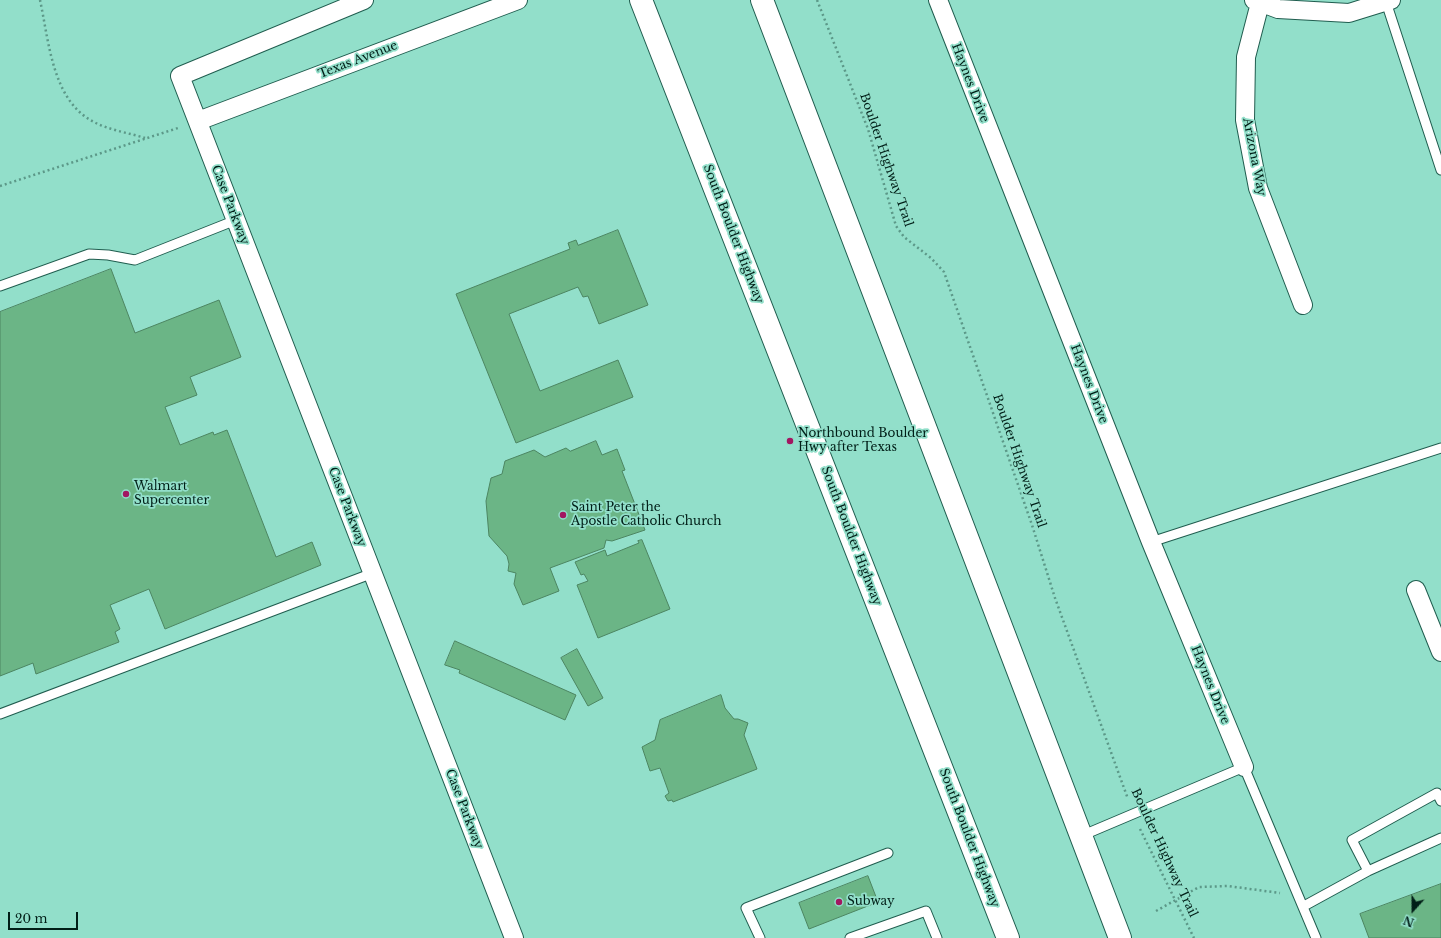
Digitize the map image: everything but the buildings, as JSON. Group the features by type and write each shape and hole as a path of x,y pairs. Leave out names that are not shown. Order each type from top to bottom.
{"main road":[{"name":"South Boulder Highway","path":"642,0 1008,938"},
{"path":"762,0 1120,938"}],"street":[{"name":"Case Parkway","path":"364,0 180,76 514,938"},
{"name":"Texas Avenue","path":"198,121 518,0"},
{"name":"Haynes Drive","path":"938,0 1151,542 1244,767"},
{"path":"1257,2 1278,9 1349,13 1389,1"},
{"name":"Arizona Way","path":"1257,2 1246,58 1245,120 1258,188 1303,305"},
{"path":"1416,590 1441,652"}],"lane":[{"path":"1389,1 1441,170"},
{"path":"0,286 90,254 108,255 135,260 236,220"},
{"path":"1151,542 1441,448"},
{"path":"0,714 372,573"},
{"path":"1081,836 1244,767 1304,906 1316,938"},
{"path":"1368,872 1352,840 1437,793 1441,801"},
{"path":"1304,906 1368,872 1441,838"},
{"path":"760,938 746,908 888,853"},
{"path":"850,938 926,911 937,938"}],"path":[{"path":"40,0 60,86 72,104 82,115 96,123 145,138"},
{"name":"Boulder Highway Trail","path":"817,0 868,129 896,226 904,237 932,258 944,272 1030,518 1055,598 1104,729 1122,786 1140,830 1194,938"},
{"path":"0,186 198,121"},
{"path":"1156,911 1199,887 1228,886 1285,894 1298,893"}],"place":[{"name":"Northbound Boulder Hwy after Texas","path":"790,441"},
{"name":"Walmart Supercenter","path":"126,494"},
{"name":"Saint Peter the Apostle Catholic Church","path":"563,515"},
{"name":"Subway","path":"839,902"}]}
